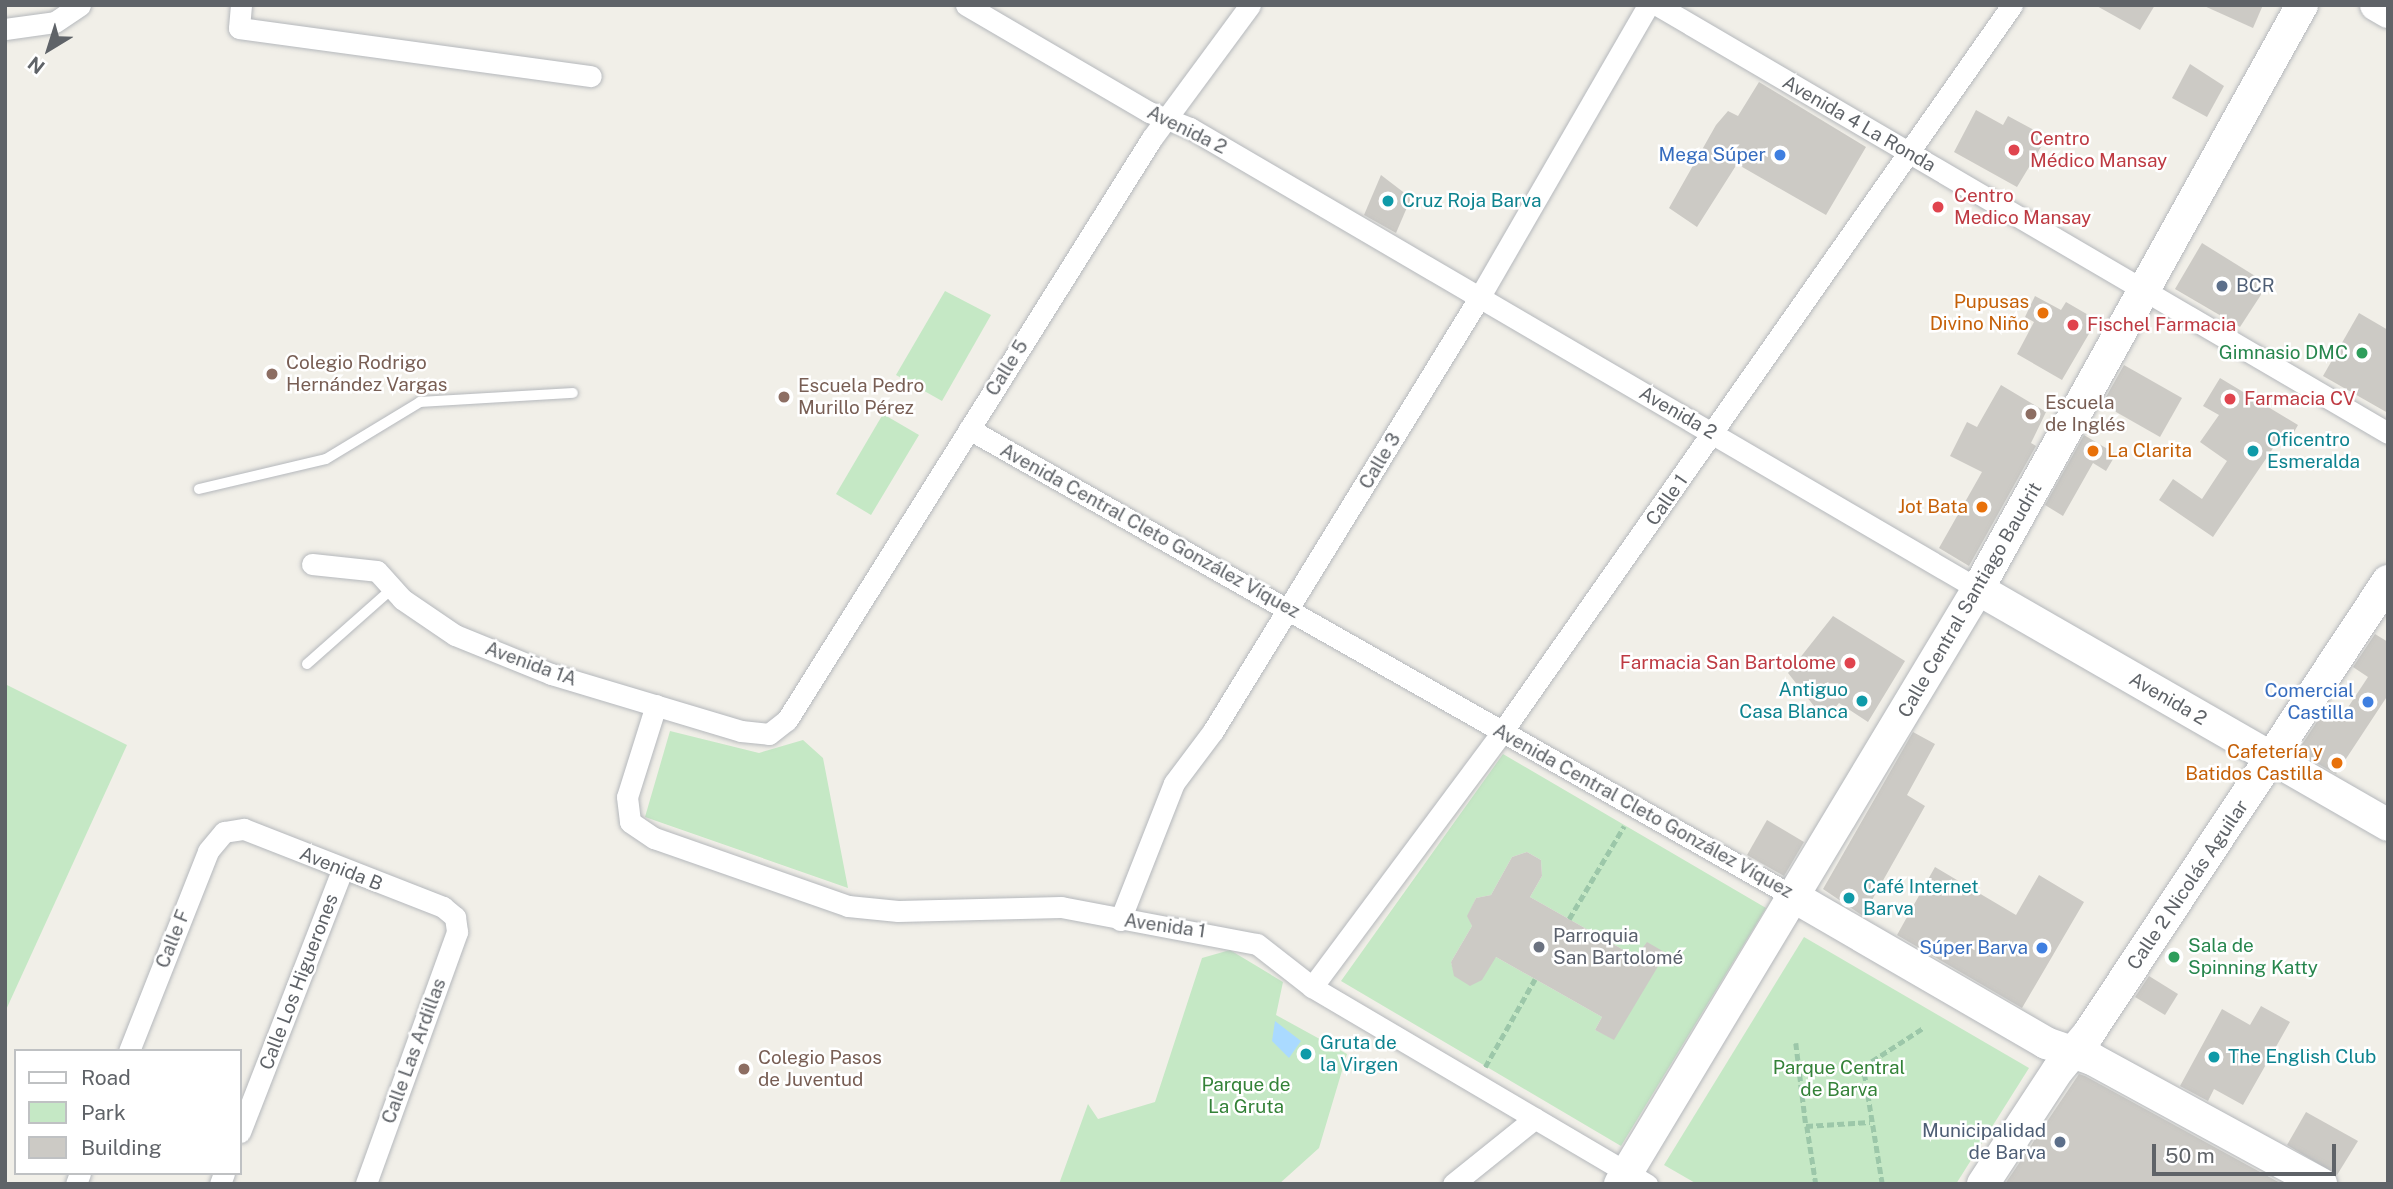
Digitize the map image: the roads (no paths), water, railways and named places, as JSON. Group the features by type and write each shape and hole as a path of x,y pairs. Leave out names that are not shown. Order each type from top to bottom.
{"main road":[{"name":"Calle Central Santiago Baudrit","path":"1631,1180 1978,589 2302,5"},
{"path":"2376,5 2388,12"},
{"name":"Calle 2 Nicolás Aguilar","path":"1983,1184 2272,759 2388,581"},
{"name":"Avenida 2","path":"1978,589 2388,825"},
{"name":"Avenida Central Cleto González Víquez","path":"1796,898 2046,1043 2074,1052 2321,1184"}],"street":[{"path":"5,29 55,22 79,5"},
{"path":"241,5 239,28 591,76"},
{"name":"Avenida 2","path":"967,5 1479,298 1978,589"},
{"name":"Calle 5","path":"769,734 787,720 1168,119 1250,5"},
{"name":"Calle 3","path":"1120,920 1174,783 1290,608 1479,298 1648,5"},
{"name":"Avenida 4 La Ronda","path":"1657,5 2388,433"},
{"name":"Calle 1","path":"1312,987 1502,732 1912,155 2012,5"},
{"name":"Avenida Central Cleto González Víquez","path":"969,429 1290,608 1502,732 1796,898"},
{"name":"Avenida 1A","path":"312,564 377,571 393,588 455,635 551,674 769,734"},
{"name":"Avenida 1","path":"656,705 626,797 630,822 654,838 848,906 898,911 1061,907 1120,920 1198,929 1257,944 1312,987 1535,1118 1631,1180"},
{"name":"Avenida B","path":"224,832 244,829 342,871 443,907 455,917"},
{"name":"Calle F","path":"130,1049 208,851 224,832"},
{"name":"Calle Los Higuerones","path":"242,1127 342,871"},
{"name":"Calle Las Ardillas","path":"366,1184 457,932 455,917"},
{"path":"1453,1184 1535,1118"}],"lane":[{"path":"199,489 326,459 420,402 573,393"},
{"path":"307,664 393,588"}],"water":[{"path":"1275,1021 1301,1041 1289,1058 1272,1041"}],"place":[{"name":"Centro Médico Mansay","path":"2014,150"},
{"name":"Mega Súper","path":"1780,155"},
{"name":"Cruz Roja Barva","path":"1388,201"},
{"name":"Centro Medico Mansay","path":"1938,207"},
{"name":"BCR","path":"2222,286"},
{"name":"Pupusas Divino Niño","path":"2043,313"},
{"name":"Fischel Farmacia","path":"2073,325"},
{"name":"Gimnasio DMC","path":"2362,353"},
{"name":"Colegio Rodrigo Hernández Vargas","path":"272,374"},
{"name":"Escuela Pedro Murillo Pérez","path":"784,397"},
{"name":"Farmacia CV","path":"2230,399"},
{"name":"Escuela de Inglés","path":"2031,414"},
{"name":"La Clarita","path":"2093,451"},
{"name":"Oficentro Esmeralda","path":"2253,451"},
{"name":"Jot Bata","path":"1982,507"},
{"name":"Farmacia San Bartolome","path":"1850,663"},
{"name":"Antiguo Casa Blanca","path":"1862,701"},
{"name":"Comercial Castilla","path":"2368,702"},
{"name":"Cafetería y Batidos Castilla","path":"2337,763"},
{"name":"Café Internet Barva","path":"1849,898"},
{"name":"Parroquia San Bartolomé","path":"1539,947"},
{"name":"Súper Barva","path":"2042,948"},
{"name":"Sala de Spinning Katty","path":"2174,957"},
{"name":"Gruta de la Virgen","path":"1306,1054"},
{"name":"The English Club","path":"2214,1057"},
{"name":"Colegio Pasos de Juventud","path":"744,1069"},
{"name":"Municipalidad de Barva","path":"2060,1142"}],"park label":[{"name":"Parque Central de Barva","path":"1839,1079"},
{"name":"Parque de La Gruta","path":"1246,1096"}]}
